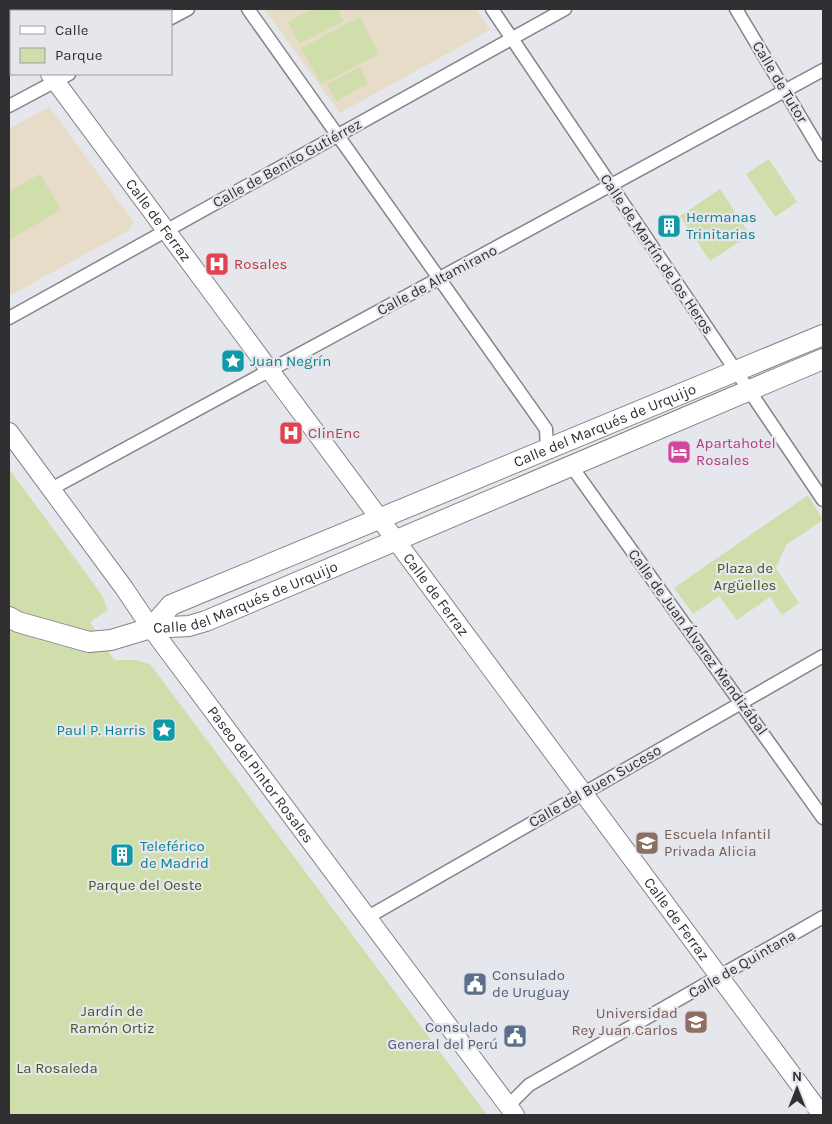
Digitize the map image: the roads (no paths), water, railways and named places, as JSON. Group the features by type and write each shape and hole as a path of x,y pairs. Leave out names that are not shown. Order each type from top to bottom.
{"main road":[{"name":"Calle de Ferraz","path":"58,76 166,230 822,1115"},
{"name":"Calle del Marqués de Urquijo","path":"151,628 171,605 547,451 823,335"},
{"name":"Calle del Marqués de Urquijo","path":"151,628 188,626 206,621 823,359"},
{"name":"Paseo del Pintor Rosales","path":"9,432 151,628 512,1111"},
{"path":"9,617 18,622 89,642 111,640 151,628"}],"street":[{"path":"172,17 188,9"},
{"path":"248,9 546,429 547,451"},
{"name":"Calle de Martín de los Heros","path":"492,9 823,500"},
{"name":"Calle de Benito Gutiérrez","path":"9,318 565,9"},
{"name":"Calle de Tutor","path":"736,9 823,155"},
{"name":"Calle de Altamirano","path":"51,490 823,70"},
{"path":"9,106 58,76"},
{"name":"Calle de Juan Álvarez Mendizábal","path":"572,467 823,818"},
{"name":"Calle del Buen Suceso","path":"368,917 823,656"},
{"name":"Calle de Quintana","path":"512,1111 529,1085 823,917"}],"place":[{"name":"Hermanas Trinitarias","path":"669,226"},
{"name":"Rosales","path":"217,264"},
{"name":"Juan Negrín","path":"233,361"},
{"name":"ClinEnc","path":"291,433"},
{"name":"Apartahotel Rosales","path":"679,452"},
{"name":"Paul P. Harris","path":"164,730"},
{"name":"Escuela Infantil Privada Alicia","path":"647,843"},
{"name":"Teleférico de Madrid","path":"122,855"},
{"name":"Consulado de Uruguay","path":"475,984"},
{"name":"Universidad Rey Juan Carlos","path":"696,1022"},
{"name":"Consulado General del Perú","path":"515,1036"}],"park label":[{"name":"Plaza de Argüelles","path":"745,576"},
{"name":"Parque del Oeste","path":"145,885"},
{"name":"Jardín de Ramón Ortiz","path":"112,1020"},
{"name":"La Rosaleda","path":"57,1068"}]}
